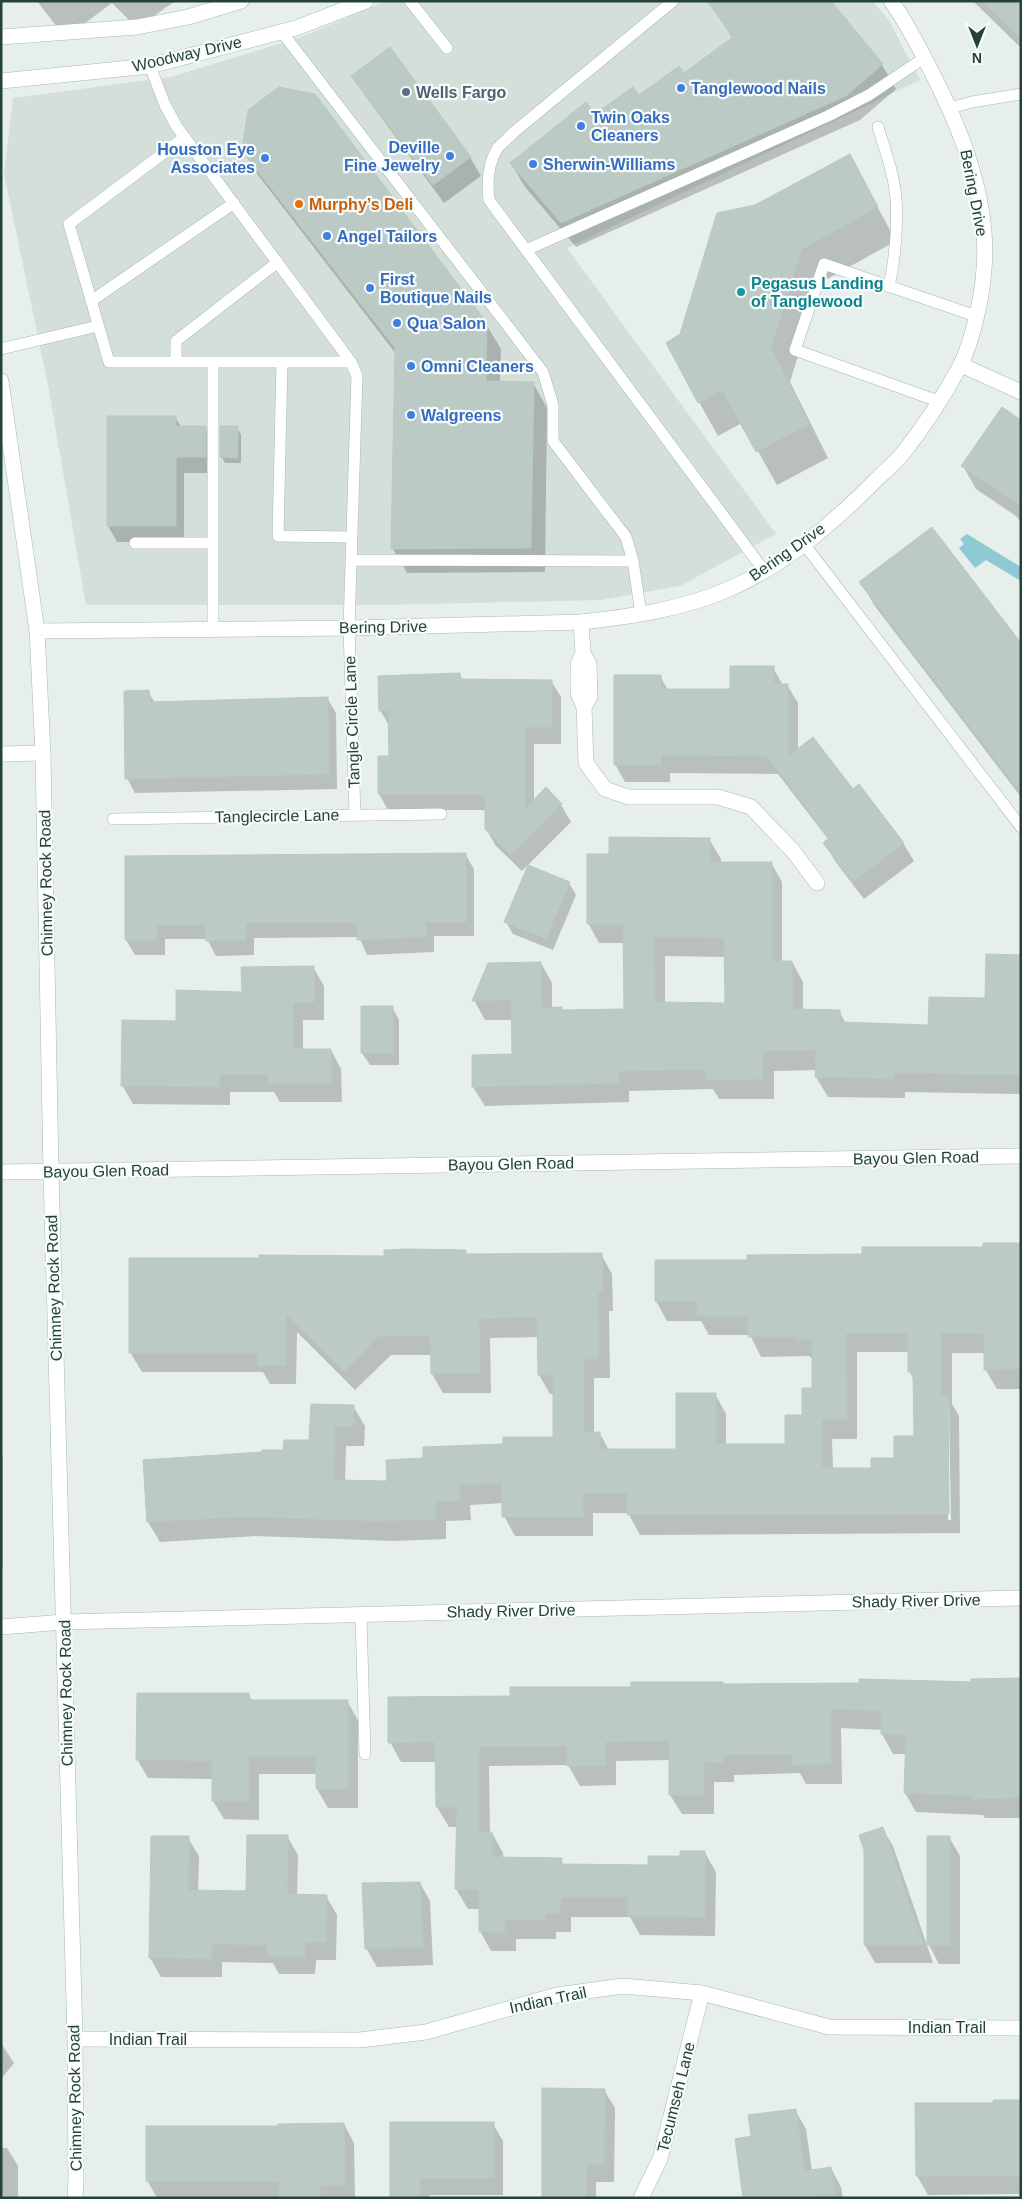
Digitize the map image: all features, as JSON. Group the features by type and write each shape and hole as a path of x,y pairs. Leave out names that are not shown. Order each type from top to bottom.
{"street":[{"path":"1,38 136,27 188,17 241,1"},
{"name":"Woodway Drive","path":"1,81 150,66 332,16 366,1"},
{"name":"Bering Drive","path":"37,631 349,628 581,622 641,614 698,601 728,590 765,572 804,544 849,507 902,453 938,402 961,365 976,316 984,269 983,226 965,147 950,108 905,20 891,1"},
{"path":"961,365 1021,392"},
{"name":"Chimney Rock Road","path":"1,381 37,631 43,753 51,1172 74,2039 76,2181 74,2198"},
{"path":"581,622 583,653 578,666 578,693 584,707 586,763 605,789 628,798 718,797 751,807 793,851 817,884"},
{"path":"1,754 43,753"},
{"name":"Bayou Glen Road","path":"1,1172 1021,1156"},
{"name":"Shady River Drive","path":"1,1627 64,1622 1021,1598"},
{"name":"Indian Trail","path":"74,2039 360,2040 426,2032 557,1995 623,1986 702,1992 829,2027 1021,2028"},
{"name":"Tecumseh Lane","path":"641,2198 660,2159 702,1992"}],"lane":[{"path":"410,1 447,48"},
{"path":"673,1 514,132 497,149 489,173 487,187 489,200 765,572"},
{"path":"281,31 543,372 553,405 553,440 626,537 633,561 641,614"},
{"path":"526,250 828,116 869,94 924,58"},
{"path":"150,66 165,106 186,138 351,362"},
{"path":"950,108 972,102 1021,94"},
{"path":"878,127 896,197 896,238 889,287"},
{"path":"186,138 69,224 109,362 351,362"},
{"path":"91,301 234,203"},
{"path":"176,362 176,340 278,262"},
{"path":"938,402 795,350 824,264 976,316"},
{"path":"1,349 98,326"},
{"path":"213,362 213,630"},
{"path":"282,362 278,536 352,537"},
{"name":"Tangle Circle Lane","path":"351,362 357,376 349,628 355,815"},
{"path":"135,543 213,543"},
{"path":"804,544 1021,827"},
{"path":"352,560 633,561"},
{"name":"Tanglecircle Lane","path":"113,819 441,814"},
{"path":"362,1615 365,1754"}],"shaded area":[{"path":"386,1 872,1 889,20 920,80 567,248 776,534 680,586 601,600 384,605 86,605 48,385 4,174 13,98 171,77 301,37"}],"water":[{"path":"967,534 1021,567 1021,581 986,560 975,568 959,548 964,544 960,539"}],"building":[{"path":"707,1 831,1 883,64 846,96 561,223 510,163 586,102 595,114 633,87 639,95 679,66 684,73 733,37"},
{"path":"983,1 1021,1 1021,39"},
{"path":"390,47 471,157 433,185 351,76"},
{"path":"279,87 315,94 392,196 392,203 395,201 487,323 486,381 534,382 531,548 391,549 395,348 242,151 248,110"},
{"name":"Pegasus Landing of Tanglewood","path":"850,154 878,207 802,249 771,347 809,424 756,452 722,390 698,403 666,343 680,334 717,213 755,205"},
{"path":"1002,407 1021,420 1021,506 961,466"},
{"path":"107,416 176,416 176,426 206,426 206,457 176,457 176,526 107,526"},
{"path":"220,426 238,426 238,458 220,457"},
{"path":"932,527 1021,643 1021,793 859,582"},
{"path":"730,666 774,666 774,684 788,684 788,756 813,737 853,789 859,784 904,843 853,882 823,843 829,838 767,756 661,755 661,765 614,765 614,675 661,675 661,689 730,689"},
{"path":"460,673 460,679 552,680 552,727 525,727 525,809 546,787 562,804 511,855 485,829 485,794 378,794 378,756 389,756 388,710 379,711 378,676"},
{"path":"149,690 150,702 328,697 329,774 125,779 124,691"},
{"path":"609,837 710,838 710,862 772,862 772,961 792,961 793,1009 840,1010 840,1022 928,1025 929,997 985,998 986,954 1021,955 1021,1075 894,1073 894,1079 815,1077 816,1050 763,1051 763,1079 706,1080 706,1070 619,1071 619,1083 472,1087 472,1055 512,1054 511,1000 472,1001 488,963 541,962 542,1008 562,1007 562,1010 624,1009 623,924 587,924 587,854 609,854","holes":["654,937 724,938 725,1003 655,1002"]},
{"path":"466,853 466,922 426,922 426,937 357,940 357,922 246,923 246,940 206,941 206,925 157,925 157,940 125,940 125,856"},
{"path":"528,865 570,882 546,939 504,922"},
{"path":"314,966 314,1002 293,1002 293,1049 331,1049 332,1083 268,1084 268,1074 220,1074 220,1087 121,1086 122,1020 176,1021 176,990 242,992 241,967"},
{"path":"361,1006 393,1006 393,1053 361,1053"},
{"path":"983,1243 1021,1243 1021,1369 984,1370 984,1334 941,1333 941,1395 948,1395 949,1514 627,1515 627,1493 583,1493 583,1517 502,1517 502,1483 459,1485 460,1501 435,1502 436,1519 382,1521 244,1517 147,1522 143,1460 283,1450 284,1440 309,1440 311,1404 354,1405 353,1427 335,1426 334,1480 387,1481 386,1460 423,1458 423,1447 503,1444 503,1437 553,1437 553,1375 538,1375 537,1317 479,1319 480,1373 431,1374 430,1335 379,1336 344,1372 286,1314 286,1365 257,1365 258,1353 129,1353 129,1258 259,1258 259,1255 384,1256 384,1250 407,1249 466,1250 466,1254 602,1253 603,1292 598,1292 599,1359 584,1359 584,1432 600,1432 600,1449 676,1449 676,1393 716,1393 716,1444 785,1444 785,1415 802,1415 802,1388 812,1388 812,1339 798,1340 798,1337 748,1337 748,1316 697,1316 697,1301 655,1301 655,1260 747,1260 747,1255 862,1254 862,1247 983,1247","holes":["846,1333 908,1333 908,1372 913,1372 914,1436 894,1436 894,1458 871,1458 871,1468 822,1468 822,1419 847,1419"]},
{"path":"1021,1678 1021,1798 973,1799 973,1796 904,1793 906,1735 881,1734 881,1711 831,1709 831,1764 793,1765 793,1754 723,1755 723,1762 704,1762 704,1795 669,1795 669,1741 605,1742 605,1766 567,1766 567,1746 479,1746 479,1832 492,1832 492,1857 562,1858 561,1864 648,1865 648,1856 680,1856 680,1851 705,1851 705,1917 628,1916 628,1897 561,1897 560,1913 545,1913 545,1920 505,1920 505,1932 479,1932 479,1890 455,1889 457,1807 436,1807 435,1742 388,1743 388,1697 510,1696 510,1687 631,1687 631,1682 723,1682 723,1684 859,1683 859,1679 971,1682 971,1679"},
{"path":"137,1693 249,1693 249,1700 348,1700 348,1789 316,1789 316,1756 249,1756 249,1801 212,1801 212,1761 136,1760"},
{"path":"883,1827 924,1945 864,1945 864,1850 859,1835"},
{"path":"247,1835 288,1835 287,1894 327,1895 326,1942 306,1942 305,1956 267,1956 267,1945 212,1944 212,1959 149,1958 151,1836 189,1836 188,1890 246,1891"},
{"path":"927,1836 950,1836 950,1946 927,1945"},
{"path":"420,1882 423,1947 365,1949 362,1883"},
{"path":"542,2088 605,2089 604,2164 586,2164 586,2198 542,2198"},
{"path":"993,2100 1021,2100 1021,2176 916,2176 915,2103 993,2103"},
{"path":"796,2109 805,2171 831,2167 835,2194 809,2198 743,2198 735,2139 751,2136 748,2115"},
{"path":"390,2122 494,2122 494,2178 420,2178 420,2198 390,2198"},
{"path":"344,2123 345,2185 320,2186 320,2198 279,2198 279,2181 146,2181 146,2126 278,2126 278,2124"}],"place":[{"name":"Tanglewood Nails","path":"681,88"},
{"name":"Wells Fargo","path":"406,92"},
{"name":"Twin Oaks Cleaners","path":"581,126"},
{"name":"Deville Fine Jewelry","path":"450,156"},
{"name":"Houston Eye Associates","path":"265,158"},
{"name":"Sherwin-Williams","path":"533,164"},
{"name":"Murphy’s Deli","path":"299,204"},
{"name":"Angel Tailors","path":"327,236"},
{"name":"First Boutique Nails","path":"370,288"},
{"name":"Pegasus Landing of Tanglewood","path":"741,292"},
{"name":"Qua Salon","path":"397,323"},
{"name":"Omni Cleaners","path":"411,366"},
{"name":"Walgreens","path":"411,415"}]}
